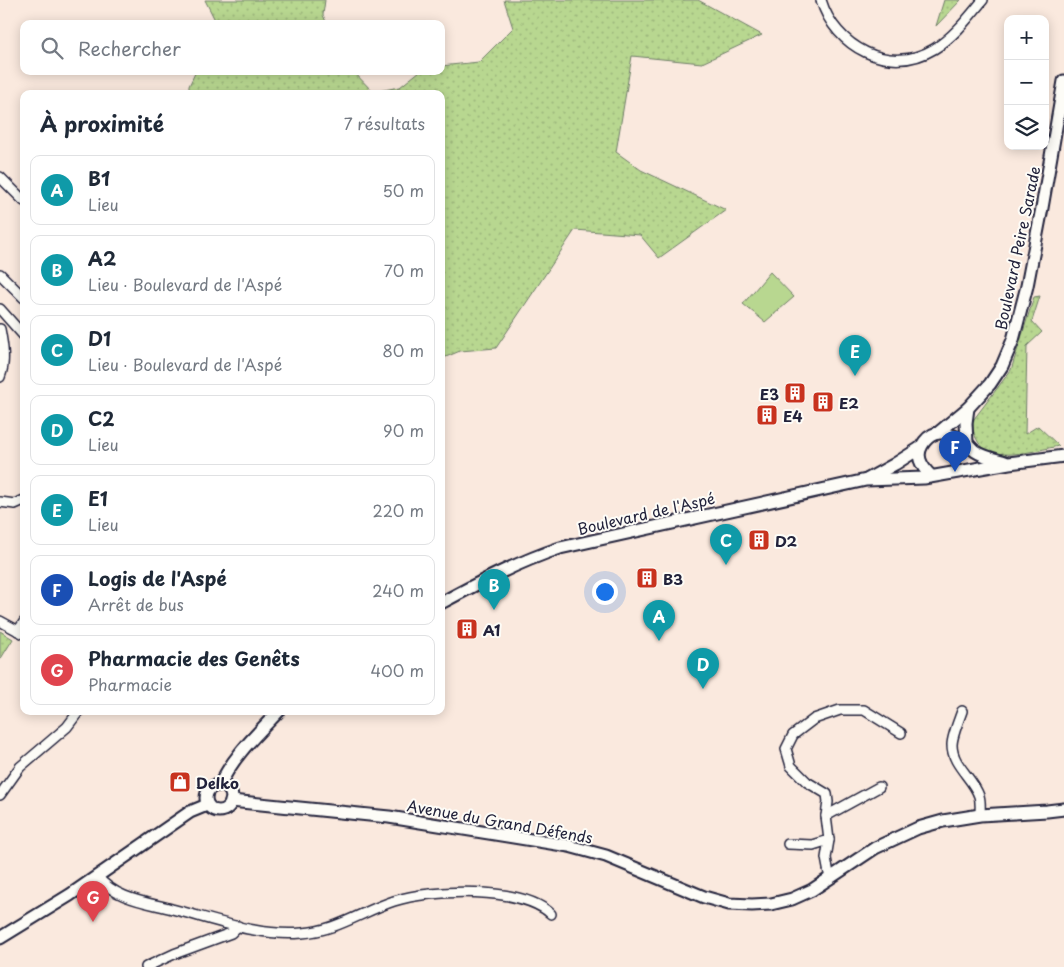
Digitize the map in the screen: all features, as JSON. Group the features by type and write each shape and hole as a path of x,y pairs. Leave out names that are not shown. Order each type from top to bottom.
{"street":[{"path":"822,0 829,20 846,40 858,49 872,55 886,59 899,59 923,54 934,49 949,38 983,0"},
{"name":"Boulevard Peire Sarade","path":"938,433 968,408 990,384 1002,366 1013,340 1044,199 1064,80"},
{"path":"0,177 20,197"},
{"path":"0,274 20,294"},
{"path":"0,309 20,332"},
{"path":"0,329 4,346 0,377"},
{"path":"960,471 967,463 970,455 966,423 968,408"},
{"path":"1009,463 988,458 952,435 938,433 928,438 920,448 919,458 931,476 1064,456"},
{"name":"Boulevard de l'Aspé","path":"866,480 920,448"},
{"name":"Boulevard de l'Aspé","path":"445,601 537,555 560,548 866,480 924,478 931,476"},
{"path":"0,502 15,504 20,502"},
{"path":"0,621 20,632"},
{"path":"830,879 826,858 829,840 826,816 827,794 807,782 791,766 786,749 793,735 814,719 840,710 864,710 901,733"},
{"path":"962,711 952,744 962,771 972,782 980,798 980,815"},
{"path":"0,794 20,767 67,727 76,715"},
{"path":"255,736 264,715"},
{"path":"220,785 232,762 275,715"},
{"path":"220,785 228,789 232,797 231,801 227,808 218,811 214,810 207,805 208,791 211,787 220,785"},
{"path":"826,816 879,787"},
{"name":"Avenue du Grand Défends","path":"231,801 389,817 569,846 606,856 704,897 729,904 752,905 771,904 792,899 812,890 875,848 918,828 943,821 980,815 1064,809"},
{"path":"0,938 97,876 190,812 207,805"},
{"path":"788,844 813,845 829,840"},
{"path":"97,876 101,882 117,894 138,901 238,926 271,932 302,933 340,925 392,901 415,894 460,891 502,894 543,906 551,914"},
{"path":"146,967 174,954 231,933 238,926"}],"green space":[{"path":"205,0 325,0 323,15 325,20 215,20"},
{"path":"504,0 698,0 762,35 702,63 632,56 616,152 641,170 726,210 659,258 640,235 575,230 496,348 460,351 445,357 445,90 384,90 400,87 415,75 445,75 445,66 479,62 513,28"},
{"path":"944,0 961,0 936,26"},
{"path":"194,75 357,75 371,90 189,90"},
{"path":"770,272 794,297 765,322 743,304"},
{"path":"1040,296 1032,321 1042,332 1027,346 1025,434 1038,426 1059,446 1026,453 1001,454 991,452 982,447 976,438 973,429 974,419 1011,370 1034,297"},
{"path":"0,631 13,639 0,660"}],"place":[{"name":"E1","path":"855,376"},
{"name":"E3","path":"795,393"},
{"name":"E2","path":"823,402"},
{"name":"E4","path":"767,415"},
{"name":"Logis de l'Aspé","path":"955,472"},
{"name":"D2","path":"759,540"},
{"name":"D1","path":"726,565"},
{"name":"B3","path":"647,578"},
{"name":"A2","path":"494,610"},
{"name":"A1","path":"467,629"},
{"name":"B1","path":"659,641"},
{"name":"C2","path":"703,689"},
{"name":"Delko","path":"180,782"},
{"name":"Pharmacie des Genêts","path":"93,922"}]}
